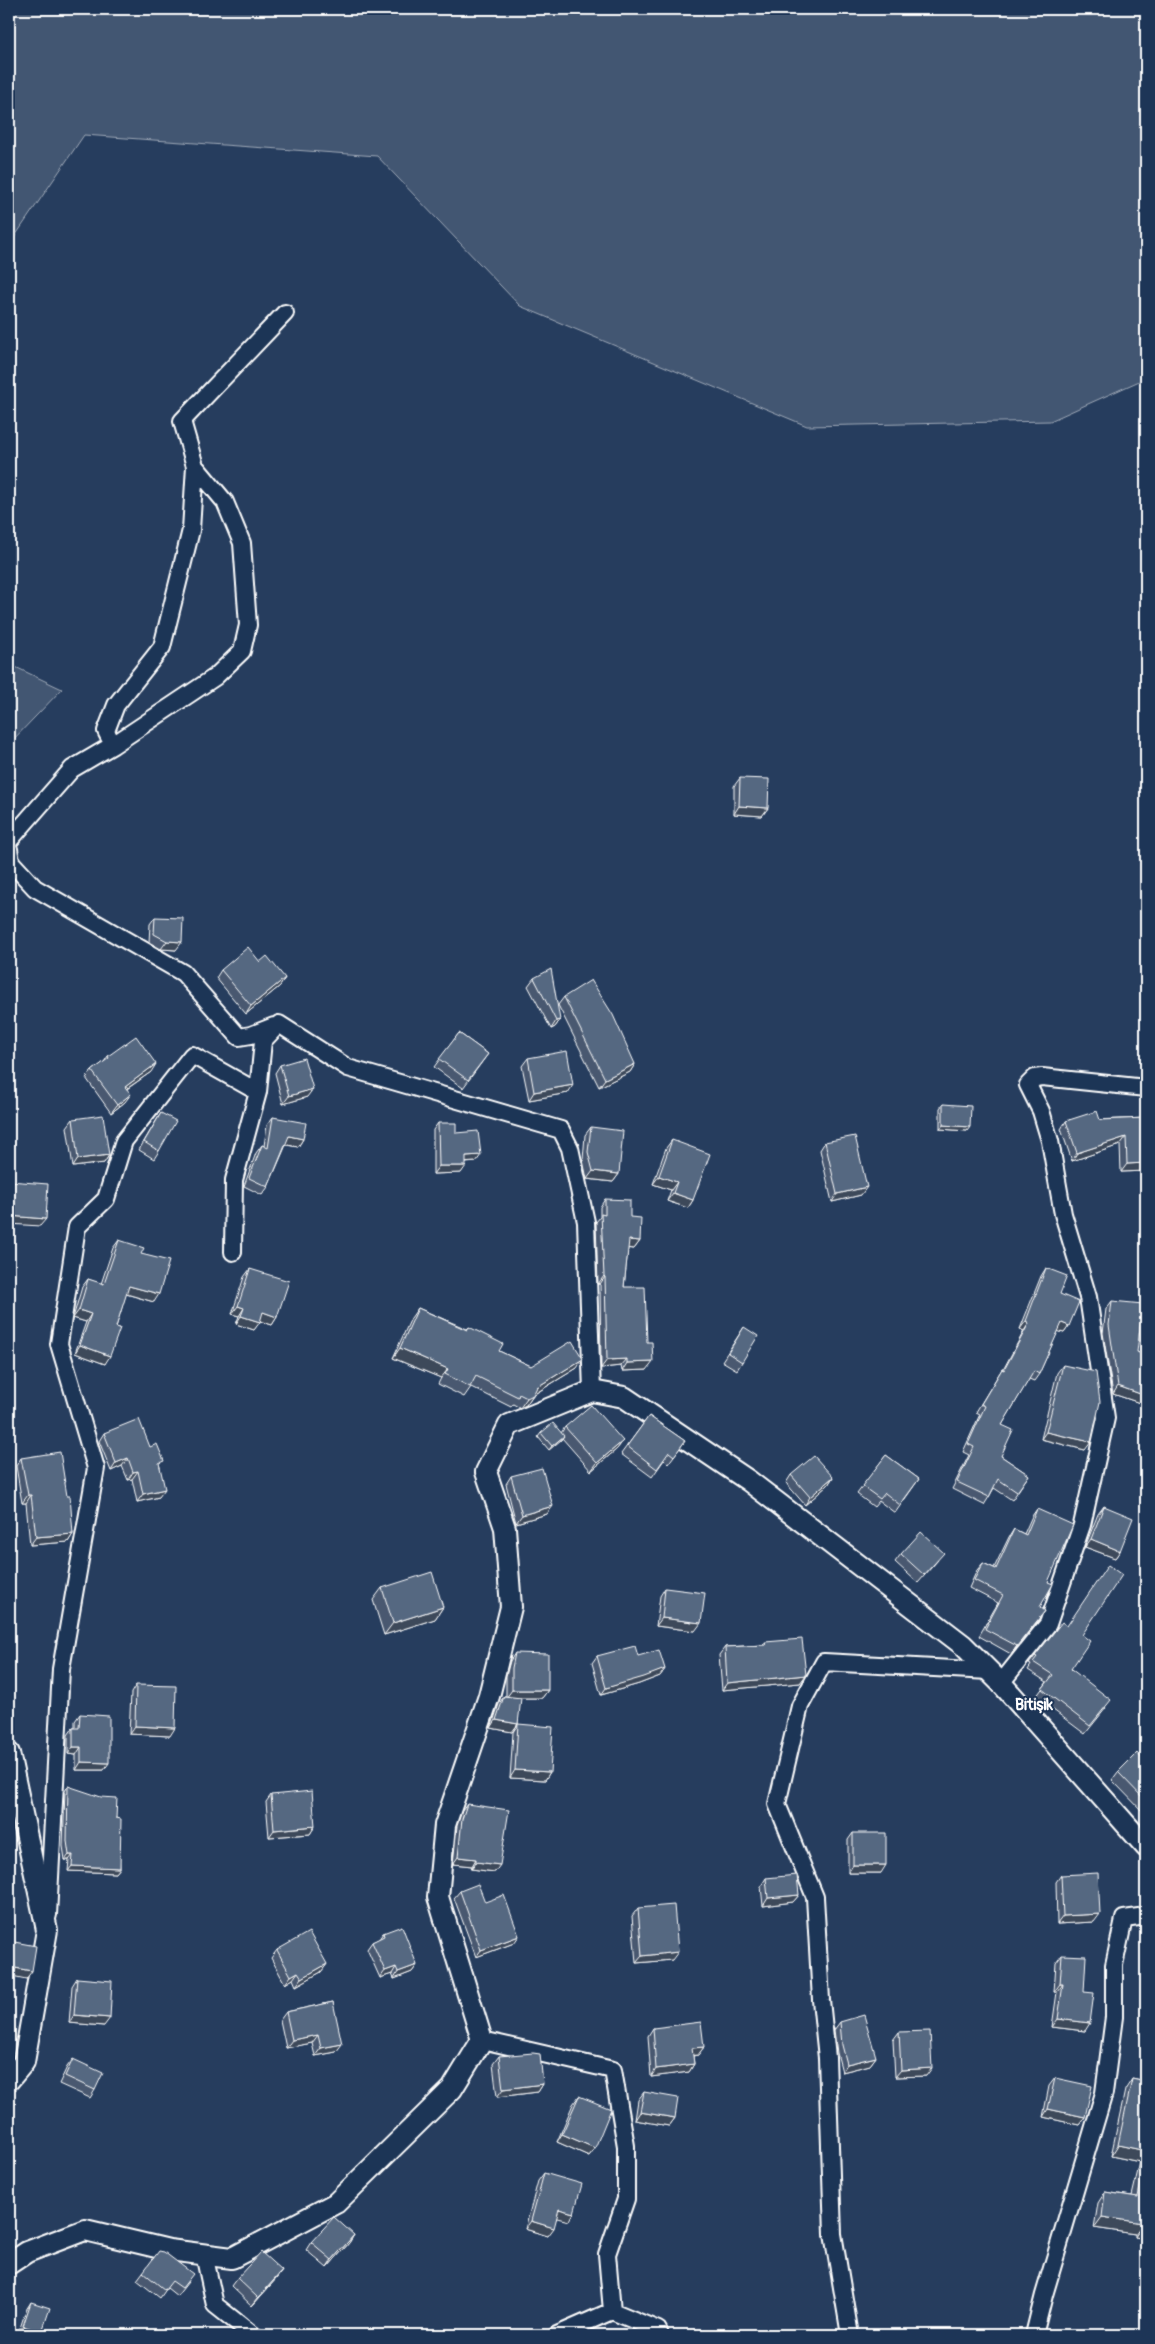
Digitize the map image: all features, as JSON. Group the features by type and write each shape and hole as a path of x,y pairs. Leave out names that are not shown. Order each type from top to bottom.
{"street":[{"path":"113,745 106,731 116,705 162,647 191,530 195,466 182,421 285,313"},
{"path":"9,841 72,769 113,745 216,677 242,650 248,625 242,543 225,502 195,466"},
{"path":"9,849 11,862 35,888 183,973 239,1036 251,1035 279,1024"},
{"path":"233,1252 234,1180 258,1092 263,1041 279,1024"},
{"path":"279,1024 348,1068 560,1130 570,1148 586,1222 592,1391"},
{"path":"9,2080 24,2062 48,1930 61,1670 96,1468 59,1344 77,1227 106,1199 124,1141 192,1055 258,1092"},
{"path":"995,1677 1048,1624 1082,1525 1106,1418 1088,1297 1064,1214 1050,1141 1041,1111 1028,1085 1035,1078 1042,1077 1146,1088"},
{"path":"9,2264 27,2252 85,2230 169,2250 232,2258 336,2203 452,2089 482,2040 438,1897 445,1825 489,1696 511,1607 505,1528 486,1472 509,1424 592,1391 624,1397 749,1481 963,1645 995,1677 1146,1847"},
{"path":"850,2335 833,2234 827,2058 821,2000 815,1897 777,1804 800,1706 824,1662 995,1677"},
{"path":"9,1753 48,1930"},
{"path":"1034,2335 1044,2295 1104,2093 1114,2017 1114,1965 1124,1919 1146,1916"},
{"path":"482,2040 613,2070 626,2146 626,2199 607,2254 612,2311"},
{"path":"204,2254 215,2305 253,2335"},
{"path":"557,2335 612,2311 658,2330 660,2335"}],"shaded area":[{"path":"9,9 1146,9 1146,378 1050,421 807,426 520,306 377,156 84,135 9,245"},
{"path":"9,664 62,689 9,744"}],"building":[{"path":"740,778 769,779 768,808 739,806"},
{"path":"155,917 183,918 182,942 167,941 154,934"},
{"path":"248,947 260,962 267,956 285,978 251,1006 221,970"},
{"path":"551,969 560,1020 556,1021 534,978"},
{"path":"591,980 613,1015 635,1064 605,1079 564,997"},
{"path":"459,1033 488,1054 468,1080 439,1059"},
{"path":"136,1036 156,1064 125,1087 131,1094 117,1105 92,1071 109,1058 108,1056"},
{"path":"567,1051 573,1085 534,1092 528,1058"},
{"path":"304,1058 313,1089 289,1096 280,1065"},
{"path":"943,1104 971,1106 970,1127 943,1125"},
{"path":"1097,1111 1100,1120 1146,1118 1146,1163 1127,1164 1126,1137 1077,1153 1066,1121"},
{"path":"161,1113 176,1121 159,1151 144,1142"},
{"path":"103,1115 109,1155 78,1159 73,1119"},
{"path":"273,1117 306,1123 303,1139 289,1136 268,1187 249,1178 262,1145 268,1148"},
{"path":"438,1123 456,1123 456,1133 478,1131 481,1155 466,1156 466,1166 439,1166"},
{"path":"591,1127 623,1131 619,1174 593,1171 588,1152"},
{"path":"855,1136 867,1187 837,1194 825,1142"},
{"path":"672,1140 710,1154 693,1200 673,1193 677,1182 659,1176"},
{"path":"9,1181 48,1184 46,1219 9,1216"},
{"path":"605,1199 630,1200 630,1217 641,1218 640,1241 629,1240 624,1287 645,1287 647,1342 652,1342 653,1362 627,1363 627,1359 607,1360 601,1214 605,1215"},
{"path":"119,1240 144,1248 141,1254 169,1261 159,1294 129,1286 116,1327 120,1328 110,1356 80,1345 91,1314 79,1310 88,1279 104,1284"},
{"path":"1046,1268 1067,1276 1060,1294 1079,1302 1069,1326 1062,1323 1039,1374 1034,1371 1002,1425 1013,1430 1001,1456 1029,1475 1017,1492 998,1479 989,1497 957,1482 974,1447 968,1444 985,1406 981,1404 1002,1369 1004,1370 1029,1323 1026,1321"},
{"path":"250,1269 289,1281 277,1317 263,1312 260,1322 241,1316 244,1308 238,1306"},
{"path":"1112,1301 1143,1304 1137,1352 1146,1356 1146,1396 1118,1386 1109,1325"},
{"path":"418,1308 467,1330 469,1327 503,1344 499,1351 531,1366 572,1341 583,1359 537,1387 533,1395 527,1398 519,1394 518,1397 476,1376 470,1387 445,1374 448,1369 400,1348"},
{"path":"744,1327 758,1336 742,1362 728,1353"},
{"path":"1063,1365 1096,1372 1100,1402 1091,1442 1046,1432"},
{"path":"591,1405 623,1441 597,1463 565,1427"},
{"path":"649,1416 685,1441 674,1456 669,1452 657,1469 627,1446"},
{"path":"139,1419 150,1447 157,1444 164,1461 159,1463 165,1489 143,1494 138,1471 133,1472 128,1458 116,1463 104,1433"},
{"path":"553,1423 564,1436 552,1446 541,1433"},
{"path":"60,1452 67,1496 70,1496 73,1534 36,1537 31,1495 28,1495 21,1458"},
{"path":"886,1455 919,1479 900,1505 885,1493 880,1499 862,1486"},
{"path":"814,1456 833,1477 810,1497 791,1475"},
{"path":"542,1468 553,1506 522,1515 511,1476"},
{"path":"1104,1506 1133,1518 1120,1551 1091,1539"},
{"path":"1037,1509 1073,1525 1048,1582 1053,1584 1040,1607 1045,1611 1017,1646 985,1629 1003,1595 974,1580 983,1563 996,1569 1014,1529 1026,1535"},
{"path":"921,1532 944,1553 924,1575 901,1554"},
{"path":"1108,1565 1122,1575 1082,1635 1090,1641 1071,1669 1111,1700 1090,1726 1042,1689 1053,1675 1033,1662 1037,1657 1035,1656 1062,1622 1067,1626"},
{"path":"432,1572 443,1607 393,1623 382,1588"},
{"path":"665,1588 705,1593 701,1623 662,1618"},
{"path":"802,1639 806,1675 727,1683 725,1647 766,1645 765,1642"},
{"path":"635,1646 638,1656 659,1650 665,1669 606,1688 597,1656"},
{"path":"515,1653 548,1654 548,1690 512,1690 512,1668"},
{"path":"136,1685 176,1686 175,1728 135,1726"},
{"path":"504,1696 521,1698 518,1724 496,1720"},
{"path":"80,1714 109,1716 109,1763 81,1762 81,1747 73,1747 73,1728 79,1728"},
{"path":"518,1724 553,1727 550,1772 515,1770"},
{"path":"1137,1753 1146,1763 1146,1801 1118,1772"},
{"path":"68,1786 101,1797 117,1798 116,1818 121,1819 120,1868 72,1866 73,1855 69,1855 67,1841"},
{"path":"312,1791 315,1826 274,1830 271,1795"},
{"path":"467,1804 509,1810 500,1865 476,1862 476,1859 458,1857 462,1819"},
{"path":"853,1833 886,1833 886,1865 853,1865"},
{"path":"1098,1873 1100,1914 1063,1916 1061,1875"},
{"path":"797,1875 799,1895 768,1898 766,1878"},
{"path":"478,1884 485,1902 504,1895 519,1936 481,1950 460,1891"},
{"path":"674,1905 678,1952 642,1956 638,1908"},
{"path":"402,1926 417,1965 398,1972 396,1967 385,1971 372,1942 384,1936 383,1933"},
{"path":"309,1932 327,1964 302,1978 298,1972 291,1976 277,1950"},
{"path":"9,1941 36,1946 32,1971 15,1968 14,1974 9,1973"},
{"path":"1062,1955 1086,1956 1084,1992 1094,1993 1090,2023 1058,2019 1063,1984 1060,1984"},
{"path":"77,1978 112,1981 110,2018 74,2015"},
{"path":"333,2002 342,2044 321,2048 318,2035 292,2040 286,2012"},
{"path":"864,2015 876,2057 847,2064 842,2045 840,2022"},
{"path":"701,2022 704,2047 692,2048 694,2064 656,2069 653,2028"},
{"path":"930,2031 932,2068 901,2070 899,2032"},
{"path":"540,2054 543,2084 503,2089 499,2056"},
{"path":"73,2059 103,2073 95,2090 65,2076"},
{"path":"1055,2078 1092,2086 1085,2117 1048,2109"},
{"path":"1132,2079 1146,2082 1146,2151 1118,2145"},
{"path":"644,2092 678,2098 675,2118 640,2112"},
{"path":"579,2096 611,2109 595,2148 562,2134"},
{"path":"1146,2157 1146,2227 1142,2226 1143,2223 1102,2217 1105,2192 1138,2197"},
{"path":"544,2173 582,2184 574,2213 559,2209 554,2228 531,2221"},
{"path":"334,2217 354,2235 332,2260 311,2242"},
{"path":"159,2251 164,2252 193,2274 182,2288 172,2281 165,2290 143,2272"},
{"path":"261,2252 282,2271 258,2298 237,2278"},
{"path":"31,2302 50,2308 42,2332 23,2326"}],"district":[{"name":"Bitişik","path":"1034,1705"}]}
